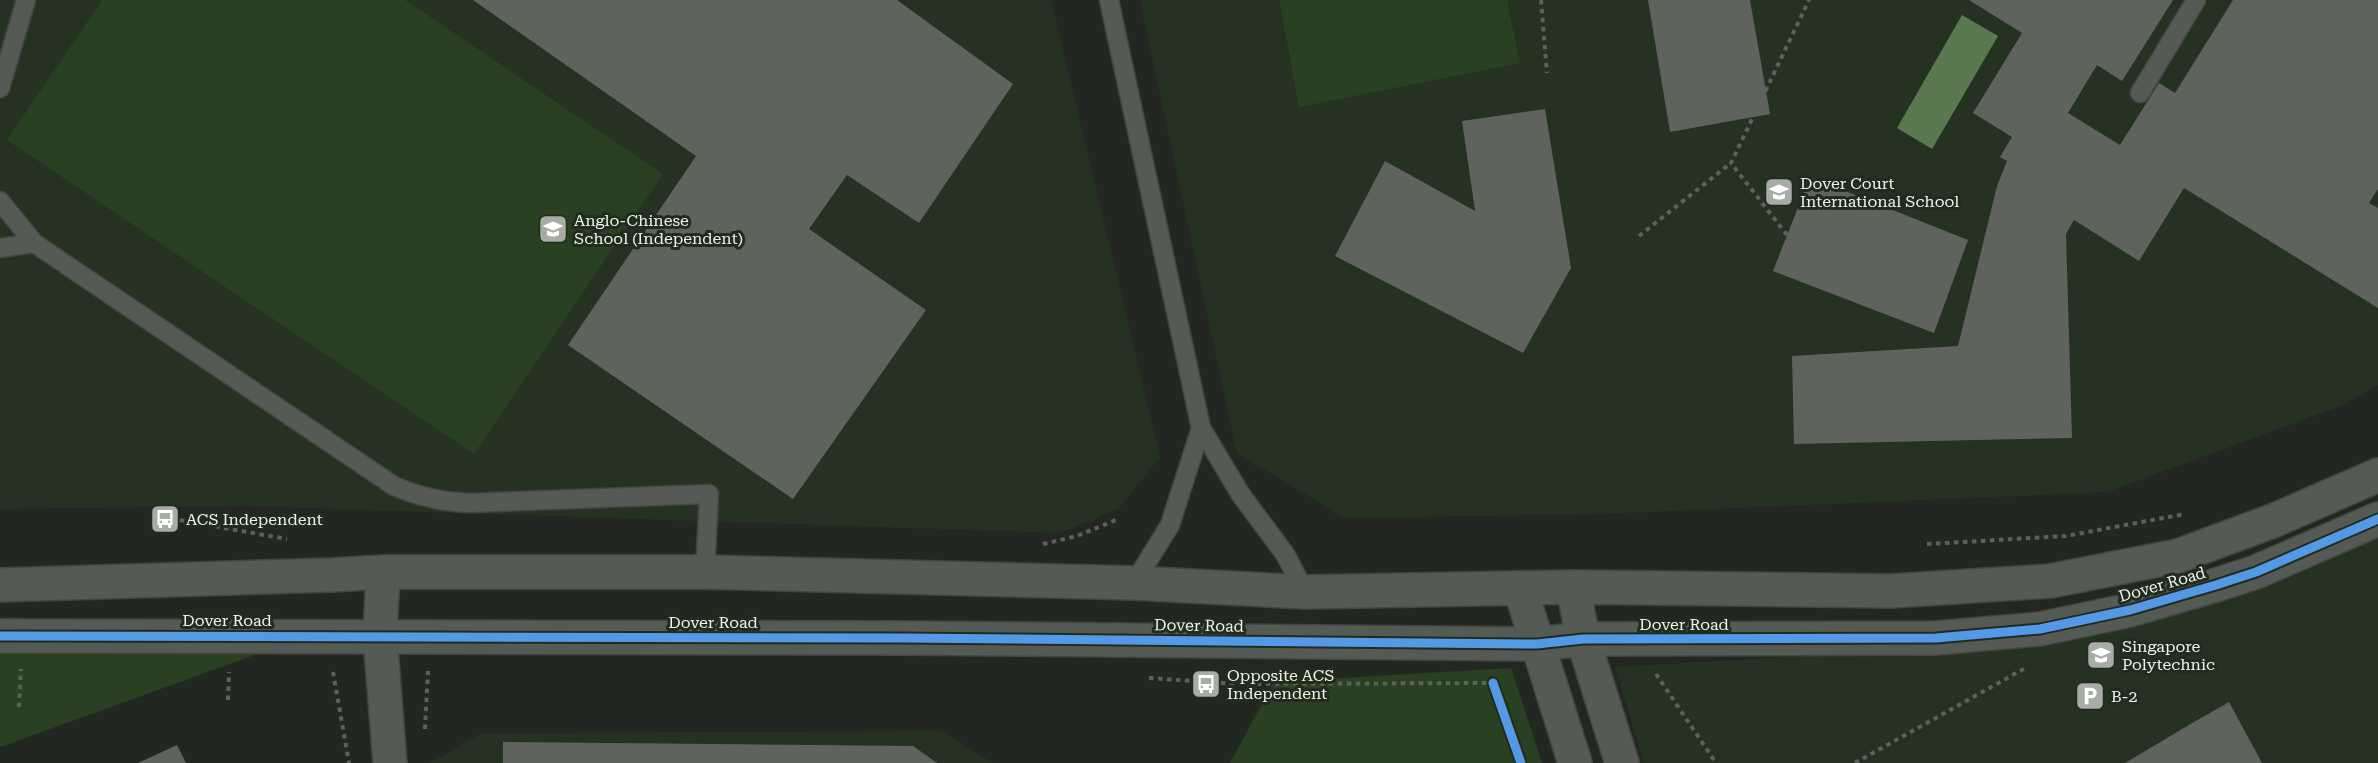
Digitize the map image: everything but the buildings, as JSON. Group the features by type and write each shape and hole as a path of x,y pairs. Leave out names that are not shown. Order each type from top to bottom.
{"street":[{"name":"Dover Road","path":"0,585 382,572 705,573 1134,583 1305,592 1573,587 1891,591 2050,581 2178,556 2275,520 2378,477"},
{"name":"Dover Road","path":"0,636 901,638 1537,644 1583,639 1936,638 2040,629 2130,610 2256,572 2378,519"},
{"path":"382,572 380,636 390,763"},
{"path":"1573,587 1583,639 1622,763"},
{"path":"1520,588 1575,763"}],"lane":[{"path":"0,88 26,0"},
{"path":"1109,0 1201,428 1241,495 1285,554 1305,592"},
{"path":"2140,93 2196,0"},
{"path":"0,201 34,243 394,486 416,495 444,502 709,494 705,573"},
{"path":"0,248 34,243"},
{"path":"1134,583 1170,525 1201,428"}],"path":[{"path":"1540,0 1547,73"},
{"path":"1640,236 1731,163 1809,0"},
{"path":"1731,163 1787,235"},
{"path":"1927,544 2067,536 2193,512"},
{"path":"162,517 288,539"},
{"path":"1855,763 2032,664"},
{"path":"333,670 349,763"},
{"path":"424,740 428,671"},
{"path":"1656,674 1716,763"},
{"path":"19,707 21,675"},
{"path":"228,700 229,677"},
{"path":"1493,682 1497,693"}],"shaded area":[{"name":"Anglo-Chinese School (Independent)","path":"0,0 1051,0 1160,457 1118,509 1060,533 249,506 0,509"},
{"path":"102,0 405,0 663,174 474,454 7,140"},
{"name":"Dover Court International School","path":"1140,0 2378,0 2378,385 2343,405 2107,492 1598,514 1345,518 1237,453"},
{"path":"1279,0 1507,0 1520,63 1299,107"},
{"path":"1962,15 1998,36 1932,149 1897,128"},
{"name":"Singapore Polytechnic","path":"2378,529 2378,763 1644,763 1615,667 2032,643"},
{"path":"0,647 260,653 0,747"},
{"path":"1511,668 1542,763 1230,763 1274,682"},
{"path":"941,731 993,763 430,763 482,733"}],"cycle path":[{"path":"0,636 901,638 1537,644 1583,639 1936,638 2040,629 2130,610 2256,572 2378,519"},
{"path":"1493,683 1521,763"}],"place":[{"name":"Dover Court International School","path":"1779,192"},
{"name":"Anglo-Chinese School (Independent)","path":"553,229"},
{"name":"ACS Independent","path":"165,519"},
{"name":"Singapore Polytechnic","path":"2101,655"},
{"name":"Opposite ACS Independent","path":"1206,684"},
{"name":"B-2","path":"2090,696"}]}
